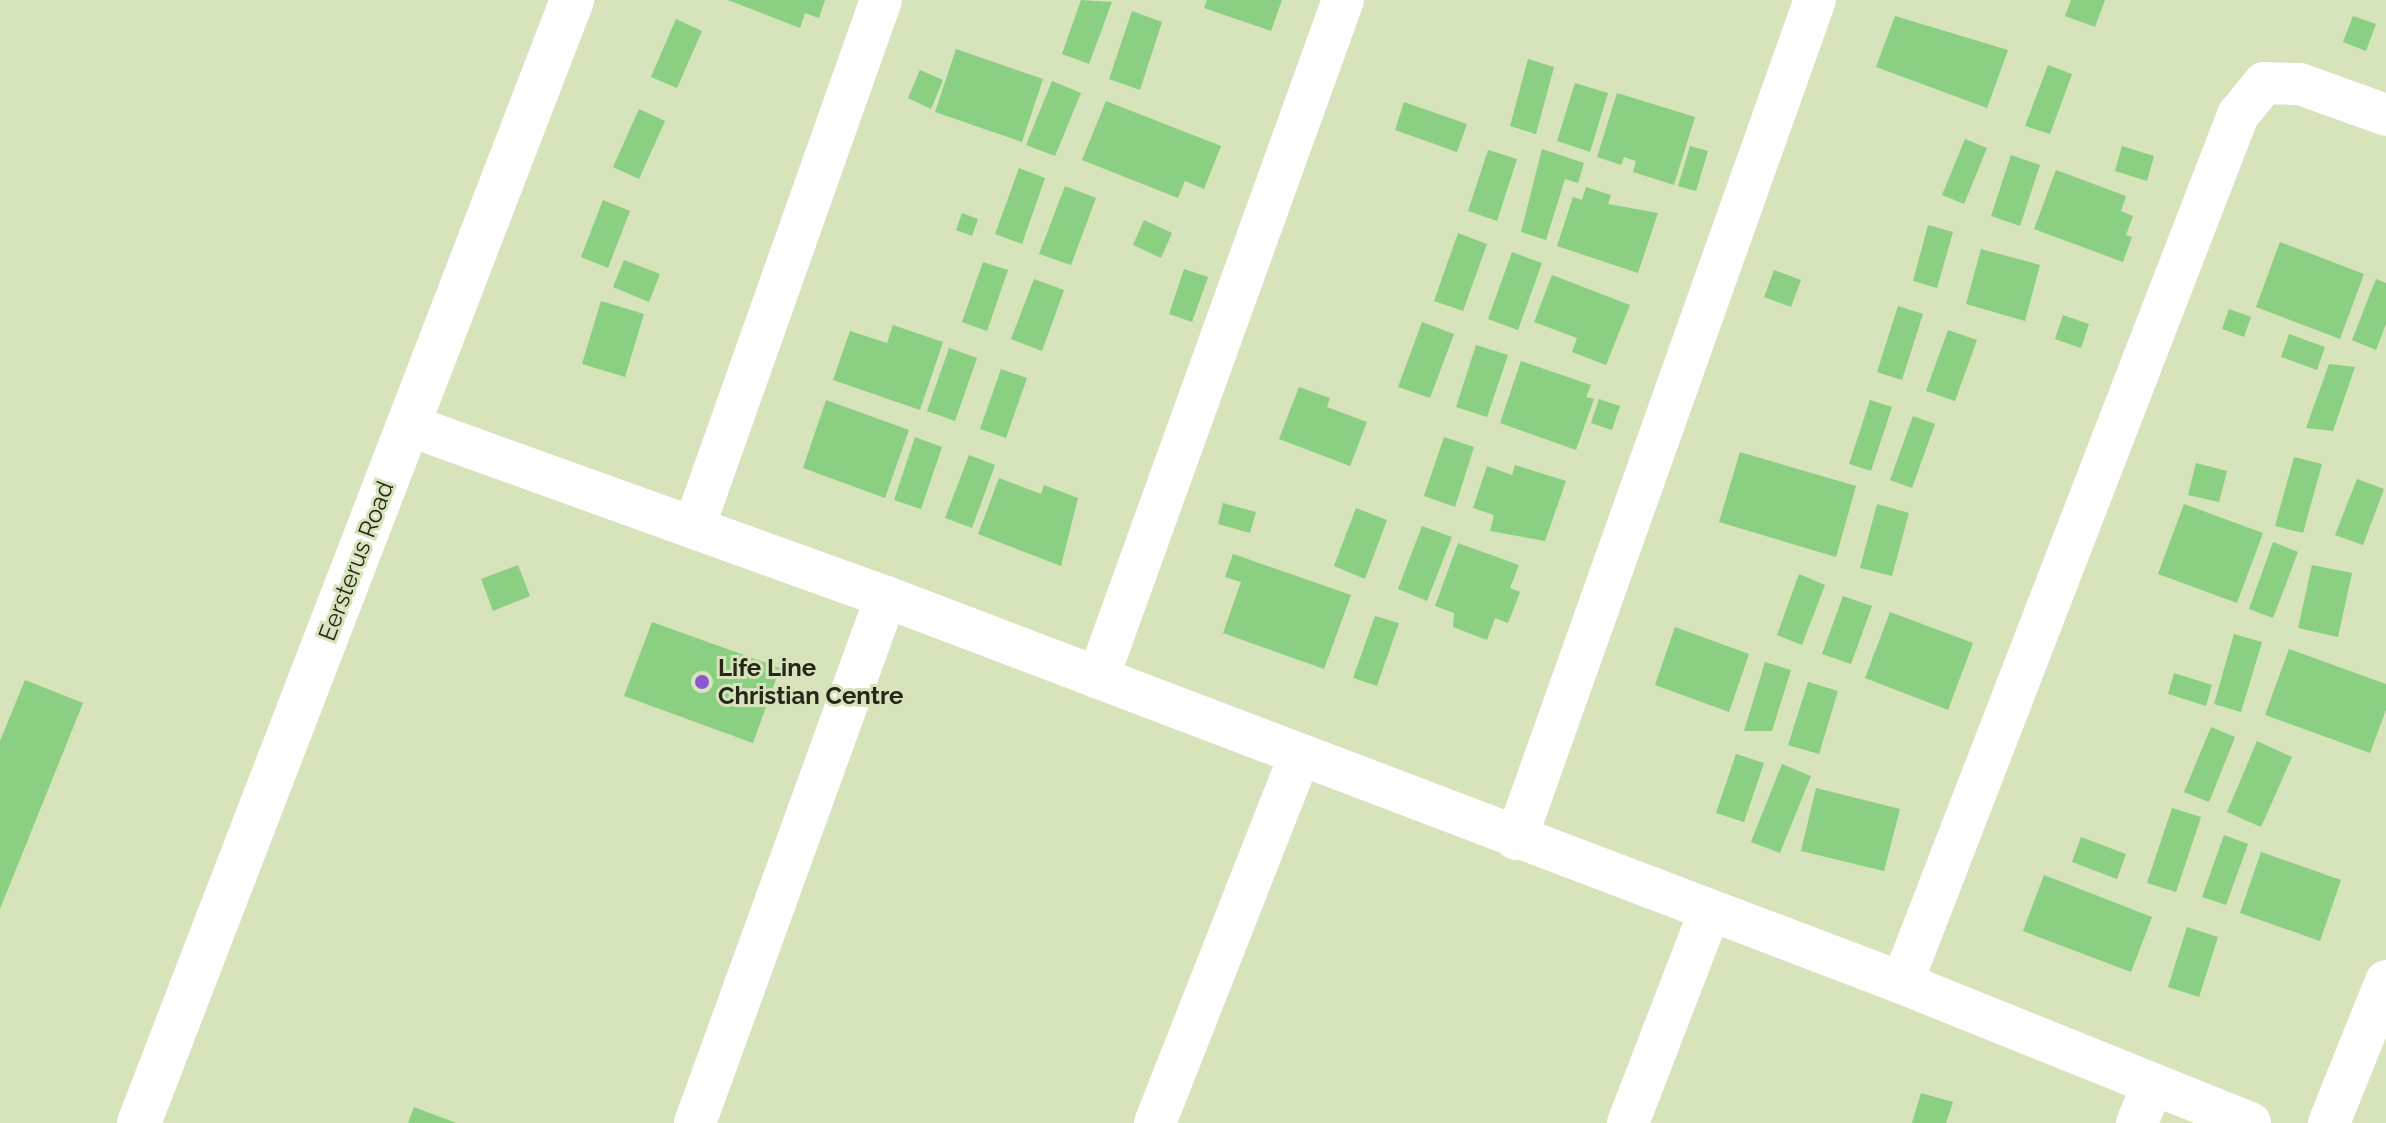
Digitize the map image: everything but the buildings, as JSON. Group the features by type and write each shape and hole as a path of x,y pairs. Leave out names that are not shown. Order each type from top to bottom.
{"street":[{"name":"Eersterus Road","path":"139,1123 572,0"},
{"path":"694,527 881,0"},
{"path":"1098,678 1343,0"},
{"path":"1516,839 1815,0"},
{"path":"1902,983 2238,115 2264,83 2300,84 2386,115"},
{"path":"408,425 886,597 1299,758 1902,983 2144,1105 2250,1123"},
{"path":"695,1123 886,597"},
{"path":"1155,1123 1299,758"},
{"path":"1628,1123 1710,911"},
{"path":"2329,1123 2386,981"}],"place":[{"name":"Life Line Christian Centre","path":"702,682"}]}
